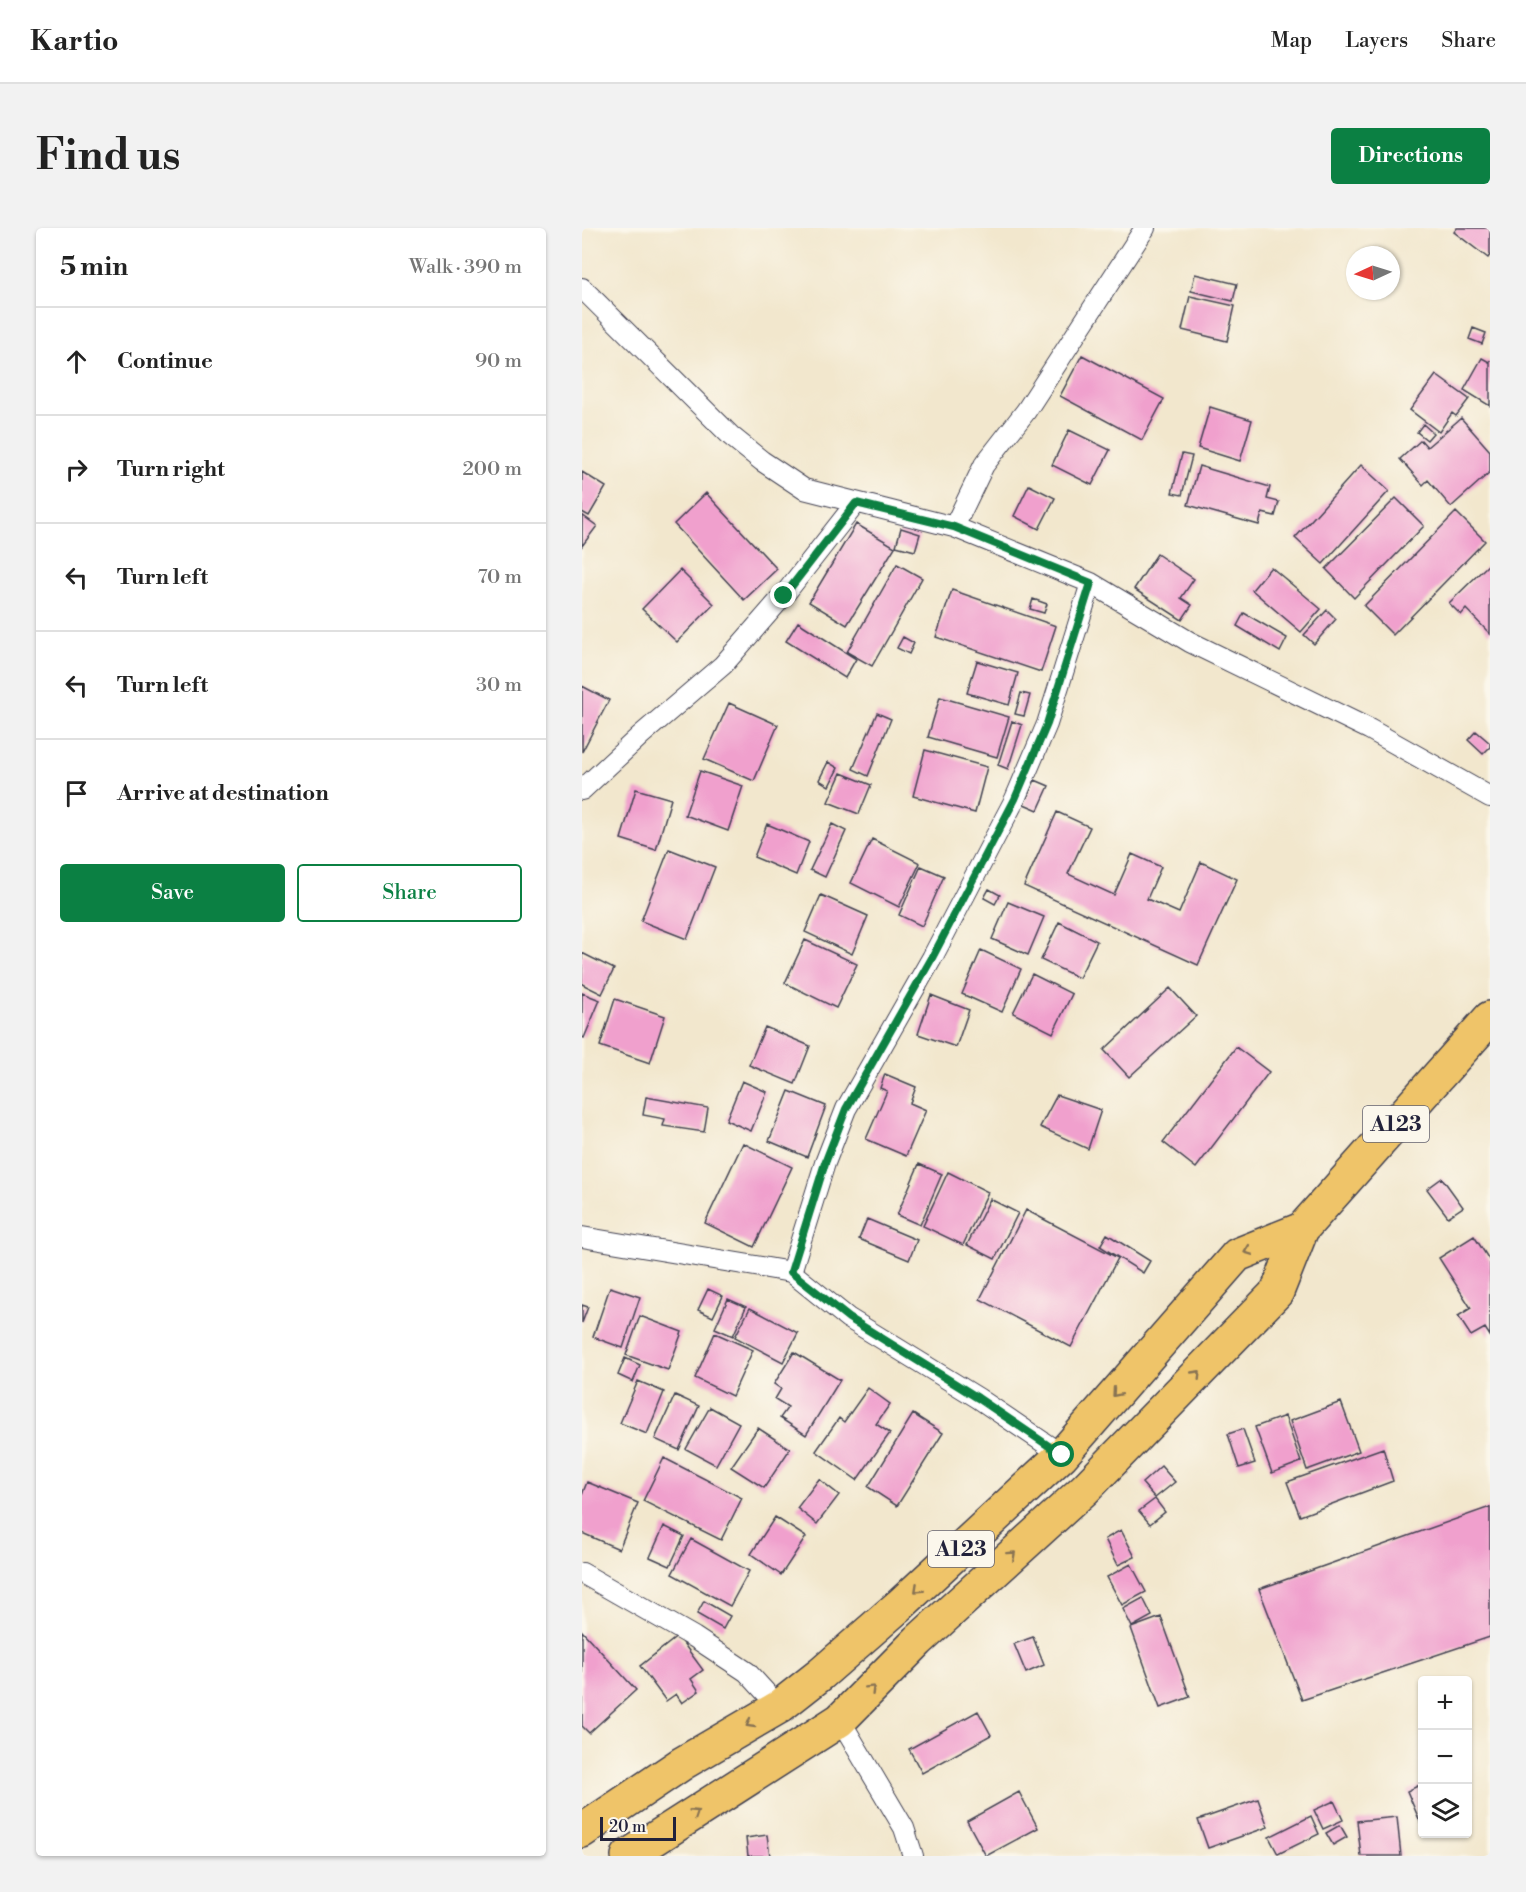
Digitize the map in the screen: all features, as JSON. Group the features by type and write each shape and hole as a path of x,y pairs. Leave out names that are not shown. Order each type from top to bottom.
{"highway":[{"name":"A123","path":"628,1856 840,1720 918,1641 1085,1489 1277,1292 1302,1230 1490,1018"},
{"name":"A123","path":"582,1831 683,1763 779,1707 900,1605 1062,1455 1237,1255 1302,1230"}],"street":[{"path":"954,527 984,465 1026,411 1145,228"},
{"path":"582,288 738,442 804,489 954,527 1091,583 1190,642 1369,729 1490,797"},
{"path":"582,790 657,721 723,665 784,596 856,503"},
{"path":"791,1272 825,1163 846,1109 932,958 1015,799 1047,724 1091,583"},
{"path":"582,1238 791,1272 849,1318 978,1398 1062,1455"},
{"path":"582,1573 694,1637 747,1672 779,1707"},
{"path":"840,1720 904,1828 914,1856"}],"building":[{"path":"1457,228 1490,228 1488,258 1454,232"},
{"path":"1195,274 1237,284 1233,301 1191,291"},
{"path":"1190,296 1235,306 1227,341 1182,330"},
{"path":"1473,328 1486,333 1482,344 1469,339"},
{"path":"1082,355 1164,399 1142,440 1060,396"},
{"path":"1482,358 1489,362 1490,360 1490,406 1464,390"},
{"path":"1436,375 1469,399 1456,416 1452,413 1439,432 1410,410"},
{"path":"1210,407 1252,420 1240,461 1198,448"},
{"path":"1461,418 1490,451 1490,472 1451,507 1428,480 1423,485 1400,459 1421,440 1427,447"},
{"path":"1423,424 1433,433 1427,440 1417,432"},
{"path":"1069,430 1110,450 1092,485 1052,465"},
{"path":"1182,454 1192,456 1182,495 1172,493"},
{"path":"1361,465 1389,491 1323,564 1295,538"},
{"path":"1199,466 1270,487 1267,499 1279,502 1275,516 1262,513 1259,525 1188,505"},
{"path":"582,472 606,487 589,516 582,512"},
{"path":"1029,485 1055,498 1039,529 1014,516"},
{"path":"706,493 777,569 744,600 674,524"},
{"path":"1396,498 1424,526 1354,598 1326,569"},
{"path":"1456,512 1485,541 1393,635 1364,606"},
{"path":"582,515 597,526 582,546"},
{"path":"856,524 895,547 847,625 809,602"},
{"path":"901,528 920,534 915,551 896,546"},
{"path":"1157,554 1194,579 1181,598 1192,605 1182,620 1134,589"},
{"path":"1490,563 1490,634 1466,609 1461,615 1449,603"},
{"path":"897,564 922,578 872,666 847,652"},
{"path":"1271,567 1321,609 1301,632 1252,590"},
{"path":"680,570 714,604 677,642 642,609"},
{"path":"952,590 1056,626 1041,672 936,637"},
{"path":"1033,599 1047,604 1044,613 1030,609"},
{"path":"1327,610 1336,619 1314,644 1304,635"},
{"path":"1244,613 1287,638 1280,652 1237,626"},
{"path":"798,622 856,659 845,678 786,641"},
{"path":"903,637 914,643 909,654 897,648"},
{"path":"977,661 1018,673 1009,705 967,693"},
{"path":"582,686 609,700 582,752"},
{"path":"1021,693 1030,695 1024,716 1015,714"},
{"path":"940,697 1009,717 997,757 928,737"},
{"path":"729,703 778,725 754,781 704,759"},
{"path":"877,713 891,719 868,776 853,769"},
{"path":"1012,721 1022,725 1008,769 998,765"},
{"path":"1476,731 1490,743 1490,747 1483,754 1468,740"},
{"path":"925,750 987,767 975,813 913,796"},
{"path":"828,762 838,768 829,786 819,780"},
{"path":"700,771 743,786 728,831 685,815"},
{"path":"841,773 871,785 859,814 828,802"},
{"path":"1035,780 1049,786 1038,810 1024,804"},
{"path":"636,789 671,799 656,850 621,839"},
{"path":"1057,812 1090,827 1068,874 1114,895 1132,854 1161,867 1147,899 1179,913 1201,862 1237,879 1198,965 1024,886"},
{"path":"767,824 809,842 796,875 754,857"},
{"path":"832,824 846,831 825,877 810,870"},
{"path":"872,839 920,863 899,907 851,883"},
{"path":"669,849 715,867 687,939 641,921"},
{"path":"921,866 944,876 922,926 899,915"},
{"path":"989,889 1000,895 995,904 984,898"},
{"path":"821,895 868,916 852,954 805,932"},
{"path":"1008,902 1044,917 1028,955 992,939"},
{"path":"1059,922 1097,941 1079,978 1041,960"},
{"path":"805,940 857,964 836,1008 785,983"},
{"path":"981,950 1021,969 1002,1012 962,994"},
{"path":"582,953 614,969 602,994 582,984"},
{"path":"1032,974 1072,994 1053,1033 1013,1013"},
{"path":"1170,988 1196,1016 1129,1077 1104,1050"},
{"path":"582,993 600,1000 584,1038 582,1037"},
{"path":"931,995 969,1010 956,1047 918,1034"},
{"path":"615,999 665,1016 650,1063 600,1046"},
{"path":"765,1027 810,1046 795,1084 749,1065"},
{"path":"1236,1047 1269,1072 1196,1168 1163,1142"},
{"path":"885,1074 916,1087 910,1103 926,1110 906,1156 866,1139 887,1091 880,1088"},
{"path":"742,1081 767,1092 751,1131 726,1120"},
{"path":"789,1091 826,1106 807,1157 769,1141"},
{"path":"1057,1095 1101,1110 1088,1149 1040,1127"},
{"path":"646,1097 708,1108 704,1132 663,1126 665,1119 643,1115"},
{"path":"743,1143 792,1167 754,1247 705,1223"},
{"path":"919,1164 942,1174 920,1225 897,1215"},
{"path":"948,1172 988,1192 963,1245 923,1226"},
{"path":"1442,1178 1463,1207 1448,1217 1427,1189"},
{"path":"990,1199 1018,1213 995,1259 967,1245"},
{"path":"1026,1210 1118,1258 1071,1347 980,1299"},
{"path":"867,1219 917,1240 909,1260 859,1239"},
{"path":"1107,1234 1150,1261 1143,1273 1100,1246"},
{"path":"1474,1236 1490,1261 1490,1336 1485,1328 1471,1336 1458,1316 1471,1308 1439,1258"},
{"path":"610,1287 640,1297 623,1348 593,1337"},
{"path":"708,1289 723,1296 713,1317 698,1310"},
{"path":"728,1299 746,1307 733,1336 715,1328"},
{"path":"582,1305 588,1307 582,1323"},
{"path":"750,1308 798,1333 783,1362 735,1337"},
{"path":"640,1316 682,1332 668,1370 626,1355"},
{"path":"715,1333 753,1350 732,1396 695,1378"},
{"path":"794,1352 840,1380 806,1435 780,1418 788,1407 775,1399 781,1389 774,1384"},
{"path":"625,1358 640,1365 633,1382 618,1375"},
{"path":"638,1381 664,1392 647,1434 620,1423"},
{"path":"868,1388 890,1404 876,1424 890,1433 857,1480 816,1451 839,1418 844,1422"},
{"path":"675,1395 699,1406 679,1450 655,1439"},
{"path":"1341,1402 1359,1451 1307,1470 1290,1421"},
{"path":"710,1407 739,1423 716,1465 686,1449"},
{"path":"913,1414 943,1433 897,1506 868,1487"},
{"path":"1285,1416 1301,1462 1272,1473 1255,1427"},
{"path":"758,1428 790,1449 764,1488 731,1467"},
{"path":"1243,1429 1255,1463 1239,1468 1228,1434"},
{"path":"1383,1448 1393,1481 1300,1516 1287,1482"},
{"path":"664,1458 742,1498 721,1540 643,1501"},
{"path":"1161,1466 1175,1482 1155,1498 1142,1483"},
{"path":"819,1479 839,1495 817,1524 797,1508"},
{"path":"587,1482 638,1503 619,1549 582,1533 582,1495"},
{"path":"1155,1499 1165,1512 1150,1524 1139,1511"},
{"path":"1490,1507 1490,1637 1302,1700 1259,1589"},
{"path":"775,1517 806,1537 781,1575 751,1554"},
{"path":"664,1526 684,1536 670,1566 650,1557"},
{"path":"1121,1530 1135,1557 1118,1565 1105,1539"},
{"path":"691,1539 749,1571 730,1606 672,1574"},
{"path":"1131,1564 1146,1592 1122,1605 1107,1577"},
{"path":"1143,1598 1152,1616 1132,1627 1123,1609"},
{"path":"704,1601 730,1616 723,1629 697,1614"},
{"path":"1161,1617 1190,1697 1160,1708 1131,1628"},
{"path":"582,1631 636,1690 589,1733 582,1726"},
{"path":"678,1636 703,1670 691,1679 699,1691 682,1703 676,1694 666,1701 640,1666"},
{"path":"1033,1637 1044,1665 1026,1673 1014,1644"},
{"path":"978,1711 991,1735 922,1773 909,1749"},
{"path":"1418,1786 1418,1817 1407,1791"},
{"path":"1019,1792 1038,1828 986,1856 967,1821"},
{"path":"1258,1799 1268,1827 1208,1848 1198,1820"},
{"path":"1334,1801 1343,1820 1323,1829 1314,1810"},
{"path":"1311,1816 1319,1834 1278,1854 1269,1837"},
{"path":"1397,1817 1401,1856 1361,1856 1357,1821"},
{"path":"1340,1825 1347,1837 1333,1845 1326,1833"},
{"path":"767,1835 770,1856 748,1856 746,1838"}],"route":[{"path":"784,596 856,503 954,527 1091,583 1047,724 1015,799 932,958 846,1109 825,1163 791,1272 849,1318 978,1398 1062,1455"}]}
